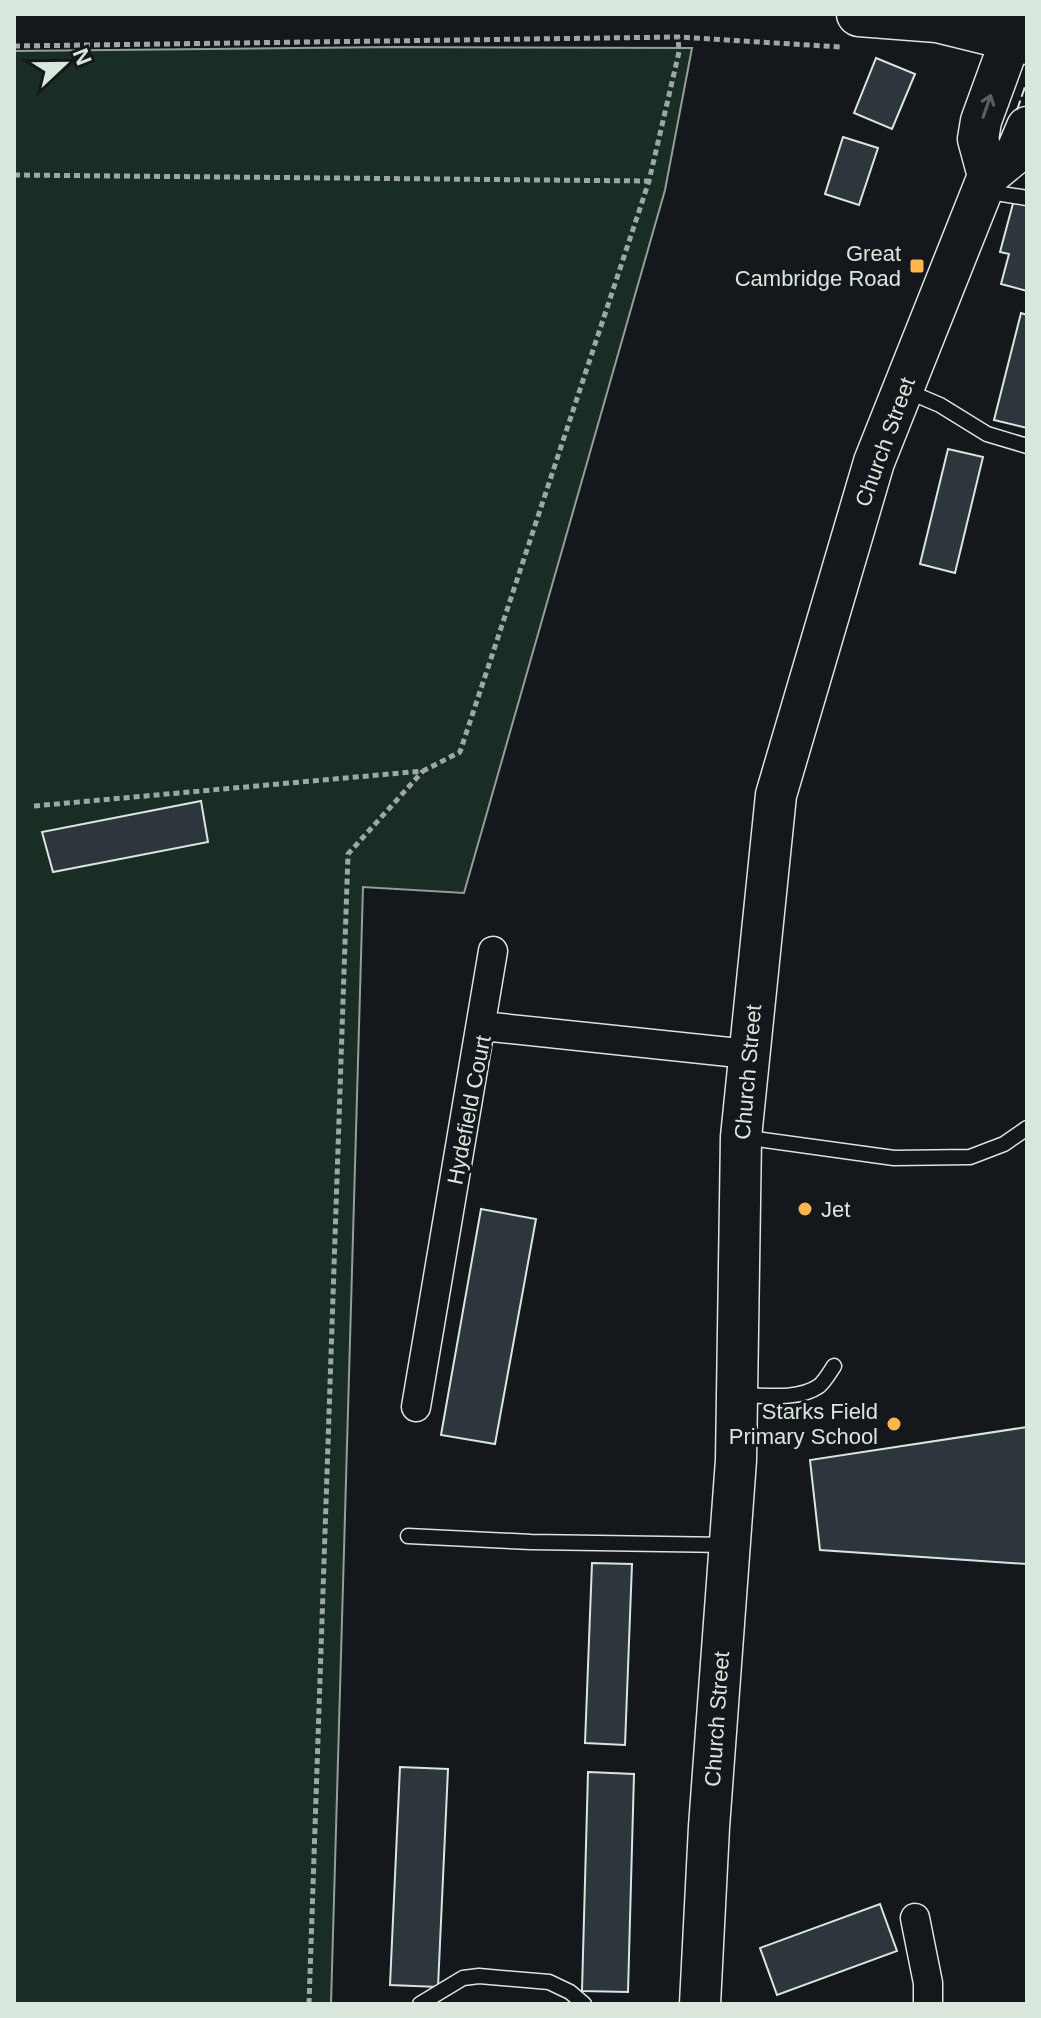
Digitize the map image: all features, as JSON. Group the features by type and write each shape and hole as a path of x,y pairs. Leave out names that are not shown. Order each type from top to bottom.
{"highway":[{"path":"856,31 937,20 1020,31"}],"main road":[{"path":"985,184 978,139 981,121 1020,31"},
{"name":"Church Street","path":"700,2004 709,1827 736,1460 741,1137 776,795 874,462 985,184 1016,153 1027,127"}],"street":[{"path":"482,1026 493,951"},
{"name":"Hydefield Court","path":"416,1407 482,1026 748,1054"},
{"path":"915,1918 928,1983 928,2004"}],"lane":[{"path":"985,184 1027,198"},
{"path":"903,389 940,405 987,434 1027,446"},
{"path":"741,1137 894,1158 970,1157 1004,1144 1027,1128"},
{"path":"737,1395 780,1396 798,1393 818,1386 834,1366"},
{"path":"408,1536 531,1542 729,1545"},
{"path":"420,2004 463,1978 479,1976 549,1982 570,1992 584,2004"}],"path":[{"path":"14,46 678,37 856,31"},
{"path":"309,2004 348,854 423,771 460,752 649,181 679,52 678,37"},
{"path":"14,175 649,181"},
{"path":"34,806 423,771"}],"green space":[{"path":"692,48 665,190 464,893 363,887 331,2004 14,2004 14,51"}],"building":[{"path":"876,58 915,74 892,129 854,113"},
{"path":"843,137 878,148 859,205 825,194"},
{"path":"1015,196 1027,199 1027,291 1001,284 1009,254 1000,252"},
{"path":"1021,313 1027,315 1027,428 994,420"},
{"path":"948,449 983,457 955,573 920,564"},
{"path":"201,801 208,842 53,872 42,832"},
{"path":"481,1209 536,1219 495,1444 441,1435"},
{"path":"1027,1427 1027,1564 820,1550 810,1460"},
{"path":"592,1563 632,1564 625,1745 585,1743"},
{"path":"400,1767 448,1769 438,1987 390,1985"},
{"path":"588,1772 634,1774 628,1992 582,1991"},
{"path":"880,1904 897,1951 777,1995 760,1948"}],"fence":[{"path":"1017,110 1027,81"}],"place":[{"name":"Great Cambridge Road","path":"917,266"},
{"name":"Jet","path":"805,1209"},
{"name":"Starks Field Primary School","path":"894,1424"}]}
